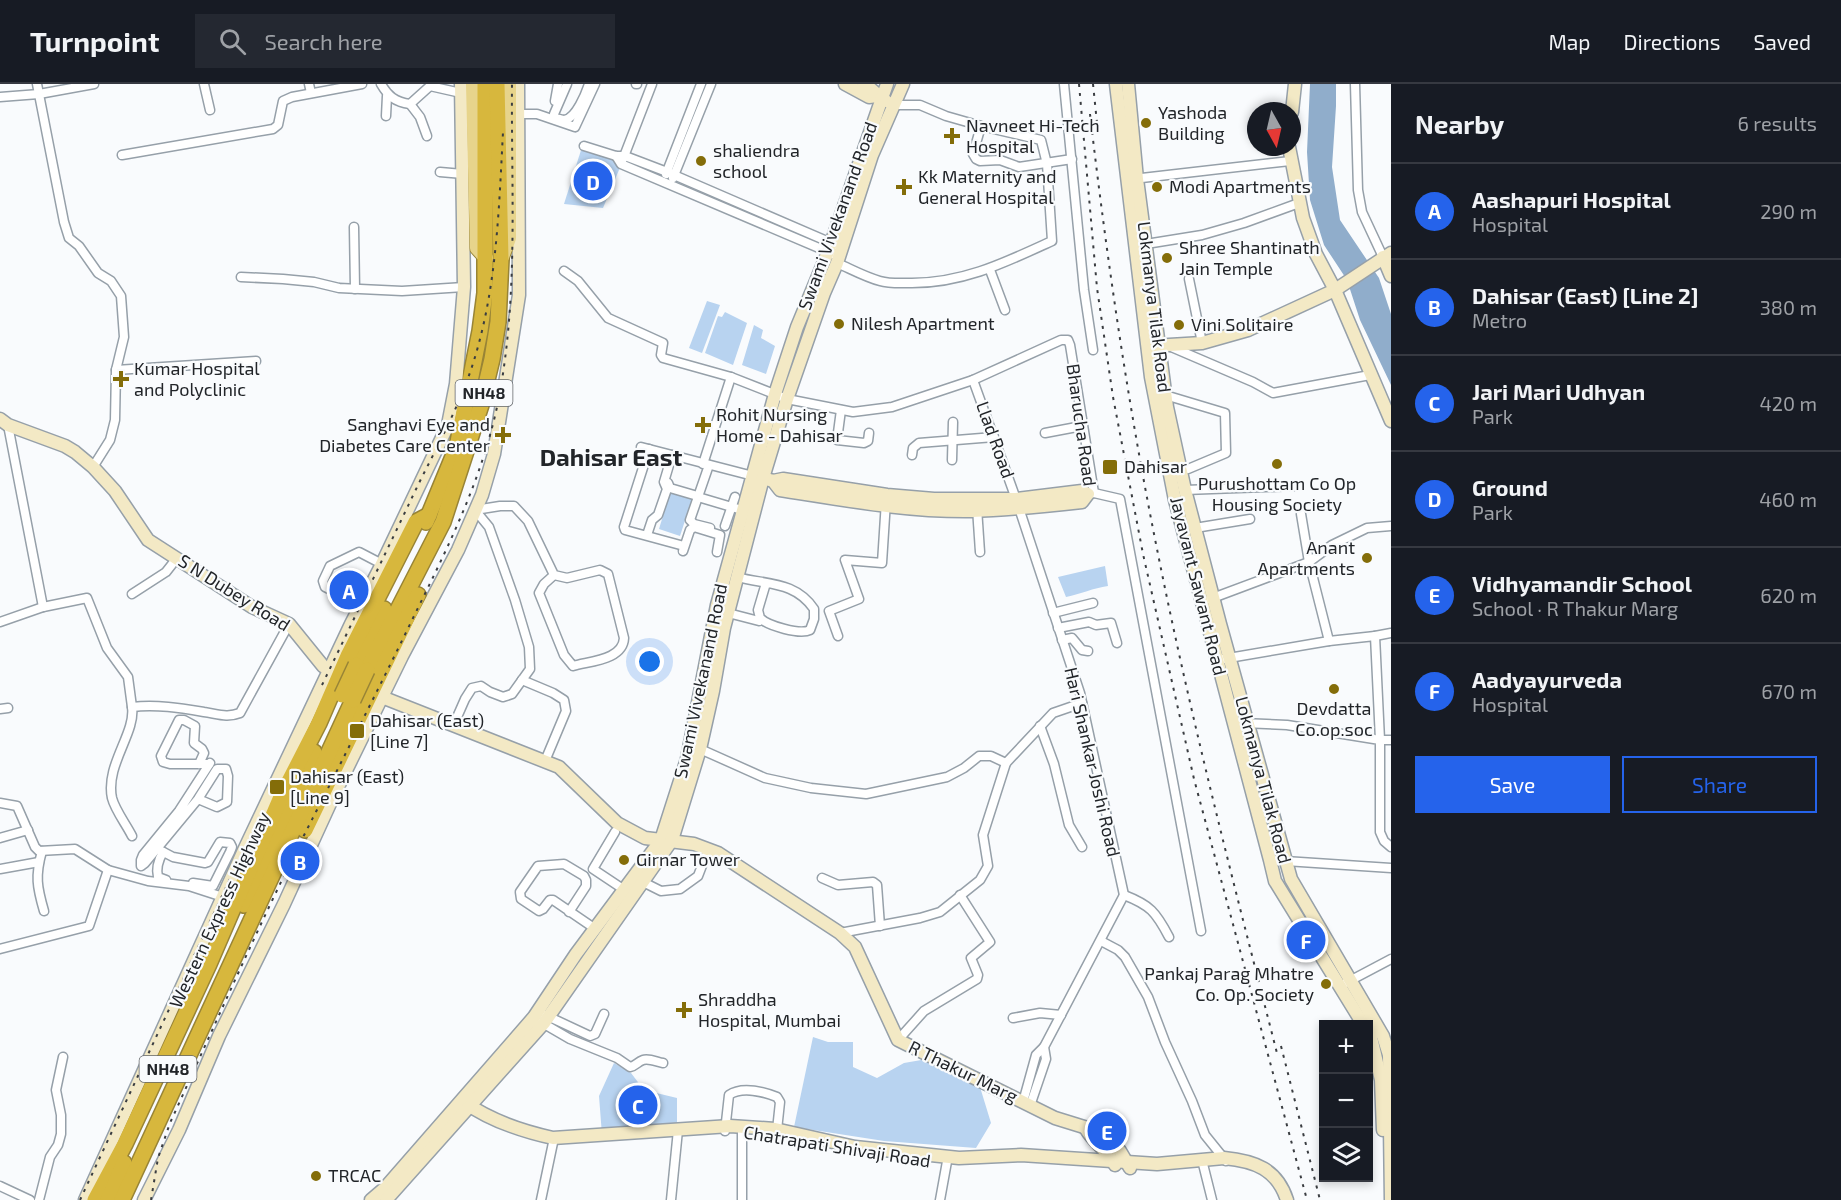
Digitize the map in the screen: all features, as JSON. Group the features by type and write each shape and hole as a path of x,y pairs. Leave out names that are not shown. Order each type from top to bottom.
{"highway":[{"name":"Western Express Highway","path":"108,1200 227,938 362,668 443,522 481,405 498,322 485,84"},
{"name":"Western Express Highway","path":"362,668 457,447 493,258 497,84"},
{"path":"95,1200 154,1082 208,964 229,894 245,877 334,674 416,522 429,515"},
{"path":"238,950 260,926 376,695 447,533 443,522"},
{"name":"Western Express Highway","path":"122,1200 238,950 347,698"},
{"path":"227,938 229,894"}],"main road":[{"path":"473,84 477,248 493,258 509,238 514,114 509,84"}],"street":[{"path":"37,84 69,238 79,246 98,273 111,280 121,296 124,337 116,370 115,420 110,440 93,467"},
{"path":"0,97 39,94 94,84"},
{"path":"204,84 210,110"},
{"path":"122,155 273,129 278,125 283,101 310,89 362,84"},
{"path":"381,84 387,96 386,116"},
{"path":"144,1200 179,1130 219,1036 376,695 458,549 475,510 494,454 519,295 514,114 518,84"},
{"path":"555,104 558,84"},
{"path":"567,84 555,117 564,120 570,117 579,106 591,87"},
{"path":"621,159 652,84"},
{"path":"669,178 701,84"},
{"path":"669,178 711,84"},
{"path":"584,146 669,178 835,252 878,281 925,283 961,277 990,270 1052,241 1047,164 1041,141 946,116 920,105 894,105 879,97 869,97 845,84"},
{"path":"864,84 874,89 879,97"},
{"name":"Swami Vivekanand Road","path":"371,1200 412,1163 541,1017 598,946 643,882 666,840 700,749 728,613 781,396 824,293 868,153 879,97 887,84"},
{"name":"Swami Vivekanand Road","path":"868,153 903,84"},
{"path":"1064,84 1084,290 1093,350"},
{"name":"Jayavant Sawant Road","path":"1116,84 1157,346 1151,377 1175,500 1208,600"},
{"name":"Jayavant Sawant Road","path":"1128,84 1132,178"},
{"path":"1293,102 1295,84"},
{"path":"1355,84 1358,190 1362,212 1387,255 1391,276"},
{"path":"85,1200 334,674 361,605 448,425 456,384 464,287 461,89 430,86 410,104"},
{"path":"514,114 537,114 575,128 591,87"},
{"path":"387,96 410,104 420,117 427,136"},
{"path":"981,126 973,154 980,161 999,160 1018,167 1072,159"},
{"path":"1290,156 1299,203 1316,254 1338,288 1370,375 1391,421"},
{"path":"1132,178 1290,161"},
{"path":"440,172 463,174"},
{"name":"Lokmanya Tilak Road","path":"1132,178 1146,244 1157,346 1165,395 1195,528 1208,600 1223,658 1248,723 1286,860 1298,893 1345,983 1383,1036 1389,1055 1387,1078"},
{"path":"1146,244 1202,235 1244,224 1299,203"},
{"path":"354,227 356,289"},
{"path":"1157,346 1202,343 1248,330 1338,288 1387,255"},
{"path":"990,270 1005,309"},
{"name":"Bharucha Road","path":"564,271 578,280 608,318 663,344 661,355 663,358 731,377 781,396 853,412 892,407 973,380 1061,340 1068,340 1071,345 1091,494 1082,491 1018,504 977,505 934,499 886,501 783,479 762,478 645,448 624,525 625,530 647,535"},
{"path":"241,277 314,282 339,288 356,289 402,291 464,287"},
{"path":"1189,279 1202,343"},
{"path":"1157,346 1252,382 1273,393 1370,375"},
{"path":"116,370 256,361"},
{"path":"710,528 694,524 690,520 731,377"},
{"name":"Llad Road","path":"973,380 1018,504"},
{"path":"1165,395 1225,413 1226,453 1188,469"},
{"path":"841,410 837,441 864,443 868,441 869,433"},
{"path":"4,422 43,607"},
{"name":"S N Dubey Road","path":"4,422 52,443 65,446 93,467 115,491 148,540 252,607 289,624 334,674 376,695 559,767 617,823 645,838 666,840"},
{"path":"952,460 953,422"},
{"path":"1045,433 1082,426"},
{"path":"912,455 913,448 919,443 992,437 995,460"},
{"path":"672,455 664,483 667,489 658,515 652,520 647,535 684,549 693,526 720,535 717,552"},
{"path":"667,474 668,486 737,508"},
{"name":"Swami Vivekanand Road","path":"541,1017 591,933 623,889 666,840 687,759 737,508 762,478"},
{"path":"1185,490 1296,486"},
{"path":"1091,494 1120,498 1201,931"},
{"path":"725,526 737,508 735,497"},
{"path":"838,636 829,611 859,599 845,560 882,563 886,501"},
{"name":"Hari Shankar Joshi Road","path":"1018,504 1058,628 1067,639 1124,895"},
{"path":"977,505 980,552"},
{"path":"475,510 514,506 528,521 554,575"},
{"path":"454,724 472,688 481,686 503,697 512,694 530,669 529,647 515,600 489,527 475,510"},
{"path":"1301,514 1309,562 1329,640"},
{"path":"1195,528 1250,519"},
{"path":"1208,600 1309,562 1332,545 1367,528 1391,526"},
{"path":"361,605 325,587 323,581 330,566 359,552 382,564"},
{"path":"132,594 166,572 177,558"},
{"path":"600,570 608,574 624,638 624,643 608,658 573,666 564,655 539,593 544,584 554,575 567,578 600,570"},
{"path":"738,575 797,591 809,602 815,613 810,630 800,632 760,618 758,610 766,583"},
{"path":"0,622 43,607 84,598 89,600 103,640 128,677 133,712 125,739 115,761 112,799 132,836"},
{"path":"1053,612 1093,603"},
{"path":"728,613 759,621"},
{"path":"1058,628 1089,622 1096,625 1112,623 1117,643"},
{"path":"132,707 147,705 230,717 240,713 289,624"},
{"path":"1074,625 1067,639 1082,650 1088,651"},
{"path":"1223,658 1329,640 1391,633"},
{"path":"1375,636 1380,740 1380,832 1384,841 1391,847"},
{"name":"Jayavant Sawant Road","path":"1223,658 1234,724 1275,881 1345,983 1361,1020"},
{"path":"522,680 564,700 566,711 545,761"},
{"path":"840,933 940,912 980,880 988,867 983,835 1006,763 1053,713 1082,703"},
{"path":"176,821 198,799 208,766 202,749 194,743 195,726 179,720 163,753 162,759 165,763 208,766 217,769 222,768 228,772 227,802 217,807 198,799"},
{"path":"1234,724 1287,725 1391,740"},
{"path":"1040,726 1054,764 1069,825 1082,847"},
{"path":"700,749 765,778 811,788 866,794 947,777 964,768 979,756 991,756 1006,763"},
{"path":"142,862 145,863 176,821 208,766"},
{"path":"0,803 17,806 35,847 42,851 75,849 108,870 148,881 212,889"},
{"path":"0,838 28,830"},
{"path":"615,832 593,869 623,889"},
{"name":"R Thakur Marg","path":"666,840 694,844 718,854 840,933 855,947 898,1040 1055,1118 1086,1129 1090,1136 1122,1165"},
{"path":"157,848 182,859 205,863 208,862 220,842 230,843 232,848 212,889"},
{"path":"137,848 142,862 137,878"},
{"path":"148,881 157,874 159,860 157,848"},
{"path":"643,882 661,891 680,889 698,876 708,850"},
{"path":"42,851 36,877 44,911"},
{"path":"1270,860 1391,868"},
{"path":"0,869 39,862"},
{"path":"569,912 586,886 584,876 564,864 538,866 519,897 536,910 543,909 552,900 569,912 591,933 598,946"},
{"path":"0,950 89,926 108,870"},
{"path":"157,874 161,879 229,894"},
{"path":"822,878 838,885 873,882 877,885 880,926"},
{"path":"898,1040 924,1011 977,978 978,975 971,958 990,942 960,895"},
{"path":"1026,1104 1036,1055 1044,1047 1124,895 1145,903 1161,921 1169,937"},
{"path":"1101,941 1122,953 1148,997 1205,1135 1226,1160 1265,1174 1276,1185 1281,1200"},
{"path":"1345,983 1391,959"},
{"path":"1013,1018 1040,1013 1061,1015"},
{"path":"541,1017 590,1036 595,1034 604,1014"},
{"path":"541,1017 570,1039 617,1058 630,1067 648,1059 663,1063"},
{"path":"1373,1042 1387,1078 1391,1140 1389,1200"},
{"path":"39,1200 50,1157 58,1145 61,1134 61,1115 56,1090 63,1057"},
{"path":"1387,1078 1389,1200"},
{"path":"725,1129 729,1095 734,1091 746,1090 777,1097 780,1102 777,1130"},
{"path":"463,1105 504,1130 522,1137 553,1141 725,1129 777,1130 847,1146 947,1160 1021,1155 1122,1165 1246,1161 1270,1172 1279,1181 1287,1200"},
{"path":"742,1129 742,1200"},
{"name":"Chatrapati Shivaji Road","path":"742,1129 841,1151 947,1160"},
{"path":"671,1200 678,1132"},
{"path":"541,1200 553,1141"},
{"path":"940,1200 947,1160"},
{"path":"1202,1162 1212,1200"},
{"name":"Swami Vivekanand Road","path":"386,1200 412,1163"},
{"path":"0,1186 30,1200"}],"shaded area":[{"path":"1310,84 1336,84 1332,167 1340,220 1379,278 1391,314 1391,385 1360,320 1347,280 1324,245 1310,200 1307,152"},
{"path":"582,147 624,158 603,208 564,204"},
{"path":"707,301 720,305 702,353 689,348"},
{"path":"725,312 747,323 733,365 705,353 718,316 722,317"},
{"path":"754,325 763,330 761,338 775,346 766,374 742,365"},
{"path":"670,493 692,499 680,536 659,529"},
{"path":"1105,566 1108,586 1066,597 1058,577"},
{"path":"813,1037 828,1042 853,1042 853,1067 877,1078 904,1063 927,1059 980,1087 991,1123 976,1148 884,1141 794,1127"},
{"path":"614,1063 631,1073 644,1090 677,1098 677,1128 602,1135 599,1096"}],"railway":[{"path":"151,1200 158,1158 170,1123 281,883 439,564 482,461 497,407 508,327 512,246 512,84"},
{"path":"1079,84 1097,288 1113,397 1143,554 1194,779 1307,1200"},
{"path":"1093,84 1097,123"},
{"path":"1090,114 1119,332 1157,549 1199,741 1278,1057"},
{"path":"322,685 450,422 470,373 482,329 492,274 503,132"},
{"path":"80,1200 236,866"},
{"path":"1281,1046 1320,1200"}],"place":[{"name":"Yashoda Building","path":"1146,123"},
{"name":"Navneet Hi-Tech Hospital","path":"952,136"},
{"name":"shaliendra school","path":"701,161"},
{"name":"Ground","path":"593,181"},
{"name":"Kk Maternity and General Hospital","path":"904,187"},
{"name":"Modi Apartments","path":"1157,187"},
{"name":"Shree Shantinath Jain Temple","path":"1167,258"},
{"name":"Nilesh Apartment","path":"839,324"},
{"name":"Vini Solitaire","path":"1179,325"},
{"name":"Kumar Hospital and Polyclinic","path":"121,379"},
{"name":"Rohit Nursing Home - Dahisar","path":"703,425"},
{"name":"Sanghavi Eye and Diabetes Care Center","path":"503,435"},
{"name":"Purushottam Co Op Housing Society","path":"1277,464"},
{"name":"Dahisar","path":"1110,467"},
{"name":"Anant Apartments","path":"1367,558"},
{"name":"Aashapuri Hospital","path":"349,590"},
{"name":"Devdatta Co.op.soc","path":"1334,689"},
{"name":"Dahisar (East) [Line 7]","path":"357,731"},
{"name":"Dahisar (East) [Line 9]","path":"277,787"},
{"name":"Girnar Tower","path":"624,860"},
{"name":"Dahisar (East) [Line 2]","path":"300,861"},
{"name":"Aadyayurveda","path":"1306,940"},
{"name":"Pankaj Parag Mhatre Co. Op. Society","path":"1326,984"},
{"name":"Shraddha Hospital, Mumbai","path":"684,1010"},
{"name":"Jari Mari Udhyan","path":"638,1105"},
{"name":"Vidhyamandir School","path":"1107,1131"},
{"name":"TRCAC","path":"316,1176"}],"district":[{"name":"Dahisar East","path":"611,458"}]}
